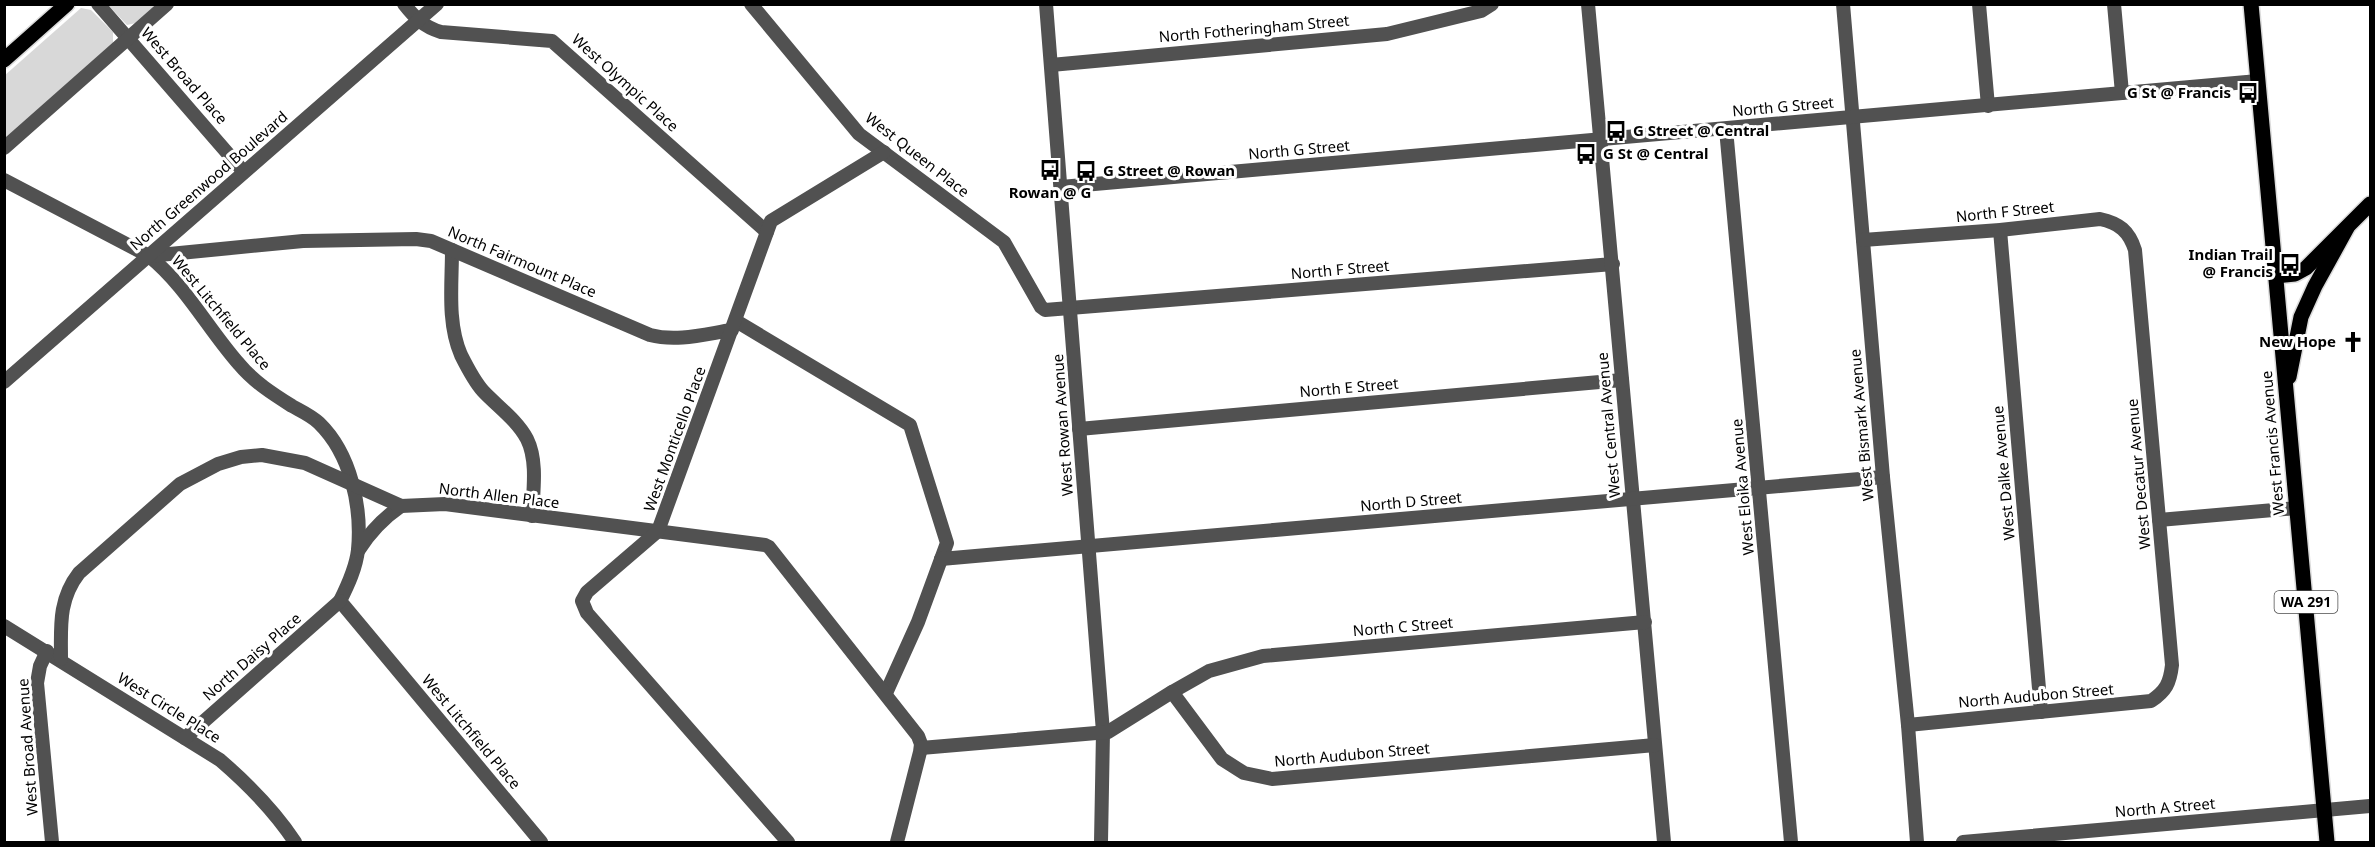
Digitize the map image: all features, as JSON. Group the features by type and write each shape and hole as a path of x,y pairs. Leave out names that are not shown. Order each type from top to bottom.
{"main road":[{"path":"4,60 67,4"},
{"name":"West Francis Avenue","path":"2251,4 2327,843"},
{"path":"2276,276 2294,274 2306,268 2370,204"},
{"path":"2286,394 2301,317 2347,228"}],"street":[{"name":"West Broad Place","path":"98,4 243,171"},
{"path":"4,148 167,4"},
{"name":"West Olympic Place","path":"404,4 418,21 428,28 441,32 552,41 767,232"},
{"name":"North Greenwood Boulevard","path":"4,382 437,4"},
{"name":"West Queen Place","path":"751,4 852,127 1004,242 1041,307 1051,311 1071,309"},
{"name":"West Rowan Avenue","path":"1046,4 1103,732 1101,843"},
{"name":"North Fotheringham Street","path":"1051,65 1387,34 1480,11 1492,4"},
{"name":"West Central Avenue","path":"1588,4 1664,843"},
{"name":"West Bismark Avenue","path":"1843,4 1917,843"},
{"path":"1979,4 1988,106"},
{"path":"2114,4 2122,93"},
{"name":"North G Street","path":"1061,187 2258,81"},
{"name":"West Eloika Avenue","path":"1726,129 1791,843"},
{"path":"767,232 775,217 884,152"},
{"name":"West Litchfield Place","path":"4,180 149,256 168,271 252,379 318,422 334,440 352,484 358,523 358,551 351,578 340,601 541,843"},
{"name":"North F Street","path":"1863,240 2000,230 2100,219 2113,222 2122,228 2131,237 2135,250"},
{"name":"West Dalke Avenue","path":"2000,230 2041,712"},
{"name":"West Monticello Place","path":"767,232 658,531 587,592 582,602 583,607 788,843"},
{"name":"North Fairmount Place","path":"149,256 303,241 405,239 431,241 663,339 679,339 734,325"},
{"path":"452,250 452,308 460,353 480,389 518,425 527,439 534,470 532,516"},
{"name":"West Decatur Avenue","path":"2135,250 2172,665 2170,680 2163,693"},
{"name":"North F Street","path":"1071,309 1613,264"},
{"path":"734,325 908,422 947,539 918,621 886,693"},
{"name":"North E Street","path":"1079,429 1622,380"},
{"name":"North Allen Place","path":"61,659 60,619 63,602 70,585 79,573 180,484 218,464 241,457 262,455 305,463 400,506 445,504 769,547 886,693 918,736 921,746"},
{"name":"North D Street","path":"941,559 1883,477"},
{"name":"West Litchfield Place","path":"358,551 378,523 400,506"},
{"path":"2159,520 2297,508"},
{"name":"North Daisy Place","path":"185,738 340,601"},
{"name":"North C Street","path":"1172,692 1209,671 1263,656 1645,622"},
{"name":"West Circle Place","path":"4,626 61,659 220,760 272,809 295,843"},
{"name":"West Broad Avenue","path":"47,651 40,666 38,682 52,843"},
{"path":"897,843 921,746 1103,732 1112,730 1172,692"},
{"name":"North Audubon Street","path":"1172,692 1222,759 1244,773 1272,779 1655,745"},
{"name":"North Audubon Street","path":"1908,725 2142,703 2151,701 2163,693"},
{"name":"North A Street","path":"1963,843 2370,806"}],"shaded area":[{"path":"108,5 157,5 136,23 127,25"},
{"path":"81,8 91,10 113,32 113,43 5,138 4,76"}],"place":[{"name":"G St @ Francis","path":"2248,93"},
{"name":"G Street @ Central","path":"1616,131"},
{"name":"G St @ Central","path":"1586,154"},
{"name":"Rowan @ G","path":"1050,170"},
{"name":"G Street @ Rowan","path":"1086,171"},
{"name":"Indian Trail @ Francis","path":"2290,264"},
{"name":"New Hope","path":"2353,342"}]}
